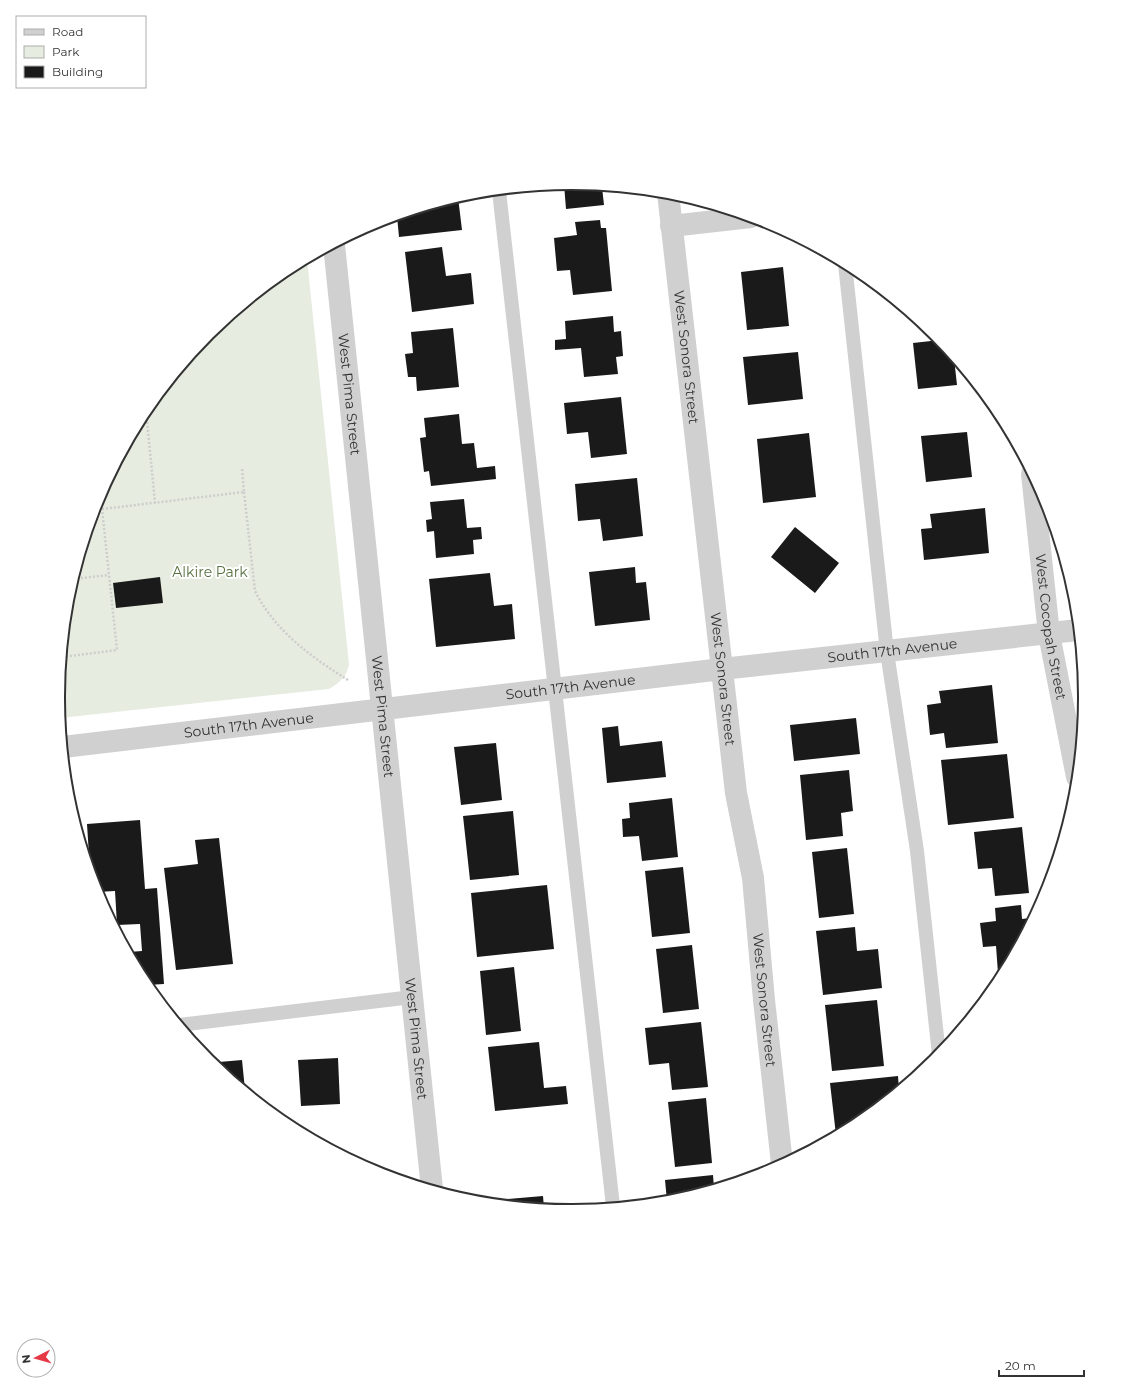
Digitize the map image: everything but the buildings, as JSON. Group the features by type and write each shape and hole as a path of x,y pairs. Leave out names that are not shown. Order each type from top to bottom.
{"street":[{"name":"West Sonora Street","path":"669,200 736,793 753,878 781,1158"},
{"path":"671,226 740,219"},
{"name":"West Pima Street","path":"334,249 431,1184"},
{"name":"West Cocopah Street","path":"1034,491 1049,634 1074,763"},
{"name":"South 17th Avenue","path":"67,746 722,669 1074,631"}],"lane":[{"path":"500,196 612,1201"},
{"path":"846,271 887,652 917,850 937,1047"},
{"path":"186,1024 412,997"}],"path":[{"path":"147,421 155,503"},
{"path":"242,468 255,591 261,602 284,632 324,665 348,680"},
{"path":"67,656 117,650 102,509 244,492"},
{"path":"79,578 110,575"}],"green space":[{"name":"Alkire Park","path":"308,265 349,664 345,676 329,689 66,717 66,664 69,631 75,598 82,566 92,534 117,473 150,416 191,363 213,339 238,316 263,295"}]}
